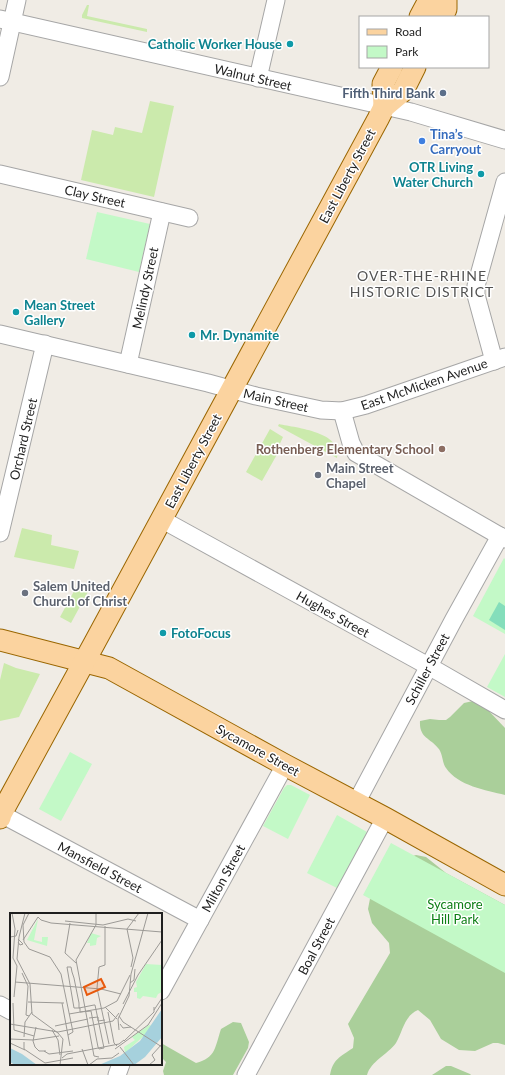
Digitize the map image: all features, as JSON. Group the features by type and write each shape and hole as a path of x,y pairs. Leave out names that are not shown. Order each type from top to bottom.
{"main road":[{"path":"421,16 429,0"},
{"path":"442,16 446,9 446,0"},
{"path":"384,107 383,84 391,68"},
{"name":"East Liberty Street","path":"0,816 384,107 403,91 414,68"},
{"name":"Sycamore Street","path":"0,640 109,668 505,885"}],"street":[{"path":"0,77 6,20 17,0"},
{"path":"258,78 276,0"},
{"name":"Walnut Street","path":"6,20 411,112 505,140"},
{"name":"Clay Street","path":"0,174 190,218"},
{"path":"499,359 476,295 476,286 505,182"},
{"name":"Melindy Street","path":"128,364 162,212"},
{"name":"Main Street","path":"0,334 320,410 342,411"},
{"name":"Orchard Street","path":"0,533 45,344"},
{"name":"East McMicken Avenue","path":"342,411 366,405 499,359"},
{"path":"342,411 351,443 356,453 503,537"},
{"name":"Hughes Street","path":"161,519 505,710"},
{"name":"Schiller Street","path":"356,803 428,667 503,537"},
{"name":"Milton Street","path":"162,989 285,764"},
{"name":"Mansfield Street","path":"0,816 200,920"},
{"name":"Boal Street","path":"246,1075 385,818"},
{"path":"0,1005 10,1010"}],"green space":[{"path":"87,5 89,5 87,16 147,29 147,32 82,18"},
{"path":"150,101 174,106 154,197 81,180 92,130 113,135 115,127 142,133"},
{"path":"97,212 150,224 139,272 86,259"},
{"path":"279,424 307,430 326,437 333,442 337,449 337,458 278,426"},
{"path":"270,429 283,437 277,450 279,451 262,481 246,472"},
{"path":"22,528 52,535 51,545 79,551 74,569 14,557"},
{"path":"504,558 505,559 505,634 473,616"},
{"path":"79,582 90,588 71,623 60,617"},
{"path":"499,602 505,606 505,630 489,620"},
{"path":"505,654 505,697 487,687"},
{"path":"4,663 16,668 40,674 19,717 0,721 0,680"},
{"path":"473,701 486,708 505,728 505,795 465,783 451,774 446,768 440,750 421,731 420,721 430,719 446,720 464,703"},
{"path":"70,752 92,764 61,821 39,809"},
{"path":"287,785 291,785 310,795 288,839 263,826"},
{"path":"337,815 367,832 337,888 307,873"},
{"name":"Sycamore Hill Park","path":"391,843 505,905 505,973 363,895"},
{"path":"416,855 426,857 446,873 505,905 505,1045 493,1043 475,1051 459,1050 441,1039 430,1020 418,1010 410,1016 404,1024 396,1043 372,1066 367,1075 330,1075 335,1062 353,1048 354,1038 348,1024 390,953 389,943 372,923 368,909 373,883 401,860"},
{"path":"233,1022 241,1023 249,1042 248,1048 233,1075 164,1075 163,1071 166,1062 162,1058 162,1044 196,1063 208,1058 214,1051 221,1029"},
{"path":"446,1066 451,1066 471,1075 432,1075"}],"place":[{"name":"Catholic Worker House","path":"290,44"},
{"name":"Fifth Third Bank","path":"443,93"},
{"name":"Tina’s Carryout","path":"422,141"},
{"name":"OTR Living Water Church","path":"481,174"},
{"name":"Mean Street Gallery","path":"16,312"},
{"name":"Mr. Dynamite","path":"192,335"},
{"name":"Rothenberg Elementary School","path":"442,449"},
{"name":"Main Street Chapel","path":"318,475"},
{"name":"Salem United Church of Christ","path":"25,593"},
{"name":"FotoFocus","path":"163,633"}],"district":[{"name":"OVER-THE-RHINE HISTORIC DISTRICT","path":"422,284"}]}
